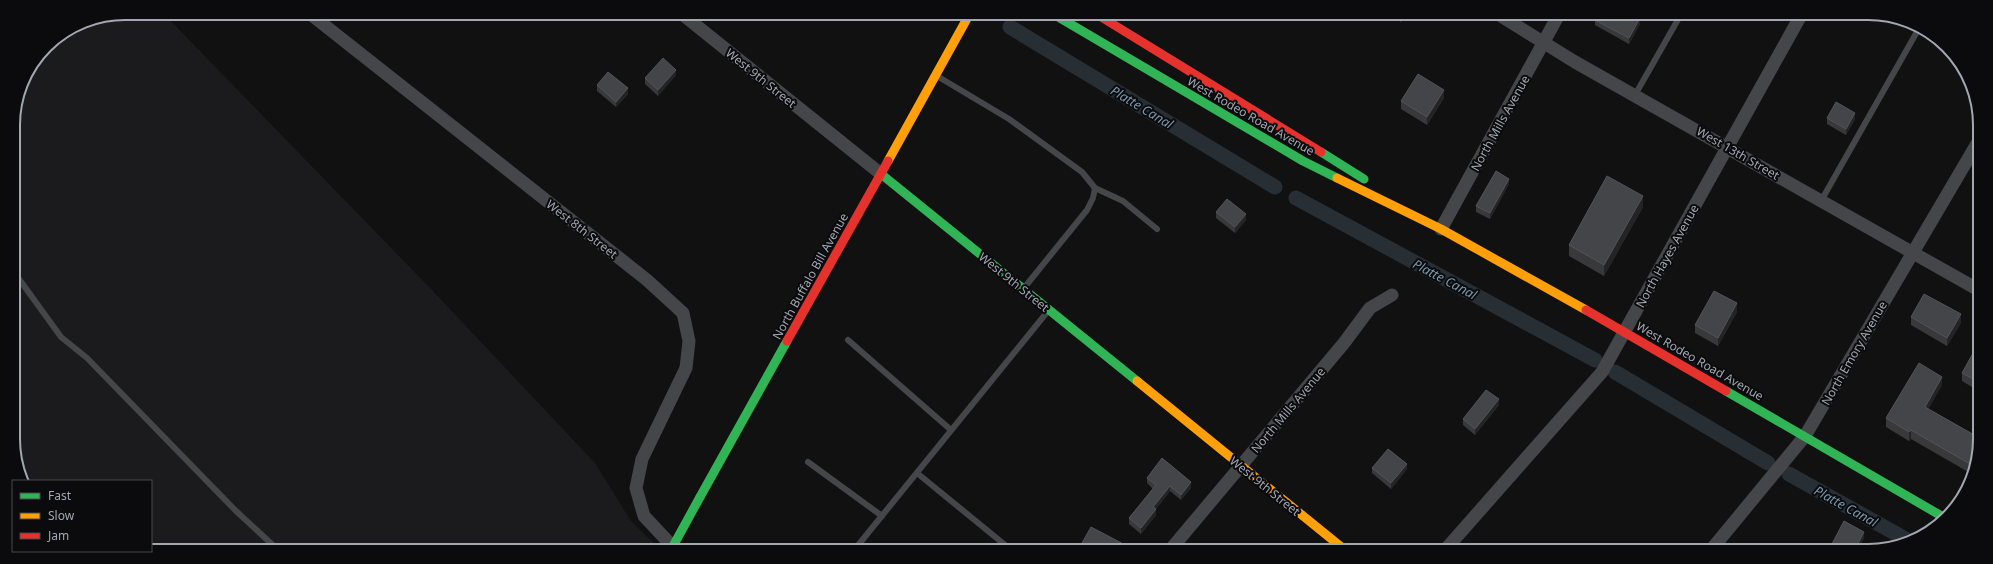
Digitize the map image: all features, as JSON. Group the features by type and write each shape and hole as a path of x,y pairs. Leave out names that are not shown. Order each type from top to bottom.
{"main road":[{"name":"North Buffalo Bill Avenue","path":"675,544 966,20"},
{"name":"West Rodeo Road Avenue","path":"1063,20 1303,161 1441,229 1625,332 1940,515"},
{"name":"West Rodeo Road Avenue","path":"1106,20 1311,145 1441,229"},
{"name":"West 9th Street","path":"881,174 1338,544"}],"street":[{"name":"West 8th Street","path":"318,20 647,280 683,313 689,341 686,368 642,459 636,488 644,516 669,544"},
{"name":"West 9th Street","path":"689,20 881,174"},
{"name":"West 13th Street","path":"1508,20 1635,95 1973,287"},
{"name":"North Mills Avenue","path":"1441,229 1556,20"},
{"name":"North Hayes Avenue","path":"1450,544 1602,372 1798,20"},
{"name":"North Emory Avenue","path":"1716,544 1805,436 1973,150"},
{"name":"North Mills Avenue","path":"1175,544 1344,343 1370,308 1392,295"}],"lane":[{"path":"1635,95 1678,20"},
{"path":"1821,201 1917,32"},
{"path":"936,75 1009,119 1082,172 1095,188 1123,201 1158,228"},
{"path":"1023,289 1087,210 1093,198 1095,188"},
{"path":"20,280 61,337 86,358 236,511 272,544"},
{"path":"860,544 1049,310"},
{"path":"848,340 951,430"},
{"path":"808,462 882,516"},
{"path":"917,473 1004,544"}],"shaded area":[{"path":"118,20 170,20 431,289 595,463 631,521 655,544 152,544 152,480 29,480 22,460 20,446 20,118 28,85 42,61 56,46 72,34 91,26"}],"building":[{"path":"1595,20 1639,20 1629,38"},
{"path":"663,58 676,70 658,90 645,78"},
{"path":"608,72 628,88 616,102 597,85"},
{"path":"1418,74 1444,90 1427,117 1401,101"},
{"path":"1836,102 1855,113 1846,129 1827,118"},
{"path":"1496,171 1509,179 1490,213 1476,206"},
{"path":"1607,176 1643,196 1604,265 1569,245"},
{"path":"1227,199 1246,214 1235,227 1216,212"},
{"path":"1714,291 1737,303 1718,338 1695,325"},
{"path":"1924,294 1961,314 1947,338 1911,317"},
{"path":"1973,353 1973,379 1962,373"},
{"path":"1919,363 1942,377 1925,407 1973,434 1972,453 1970,464 1911,430 1909,432 1886,418"},
{"path":"1486,390 1499,399 1475,429 1463,419"},
{"path":"1388,449 1407,464 1391,483 1372,468"},
{"path":"1162,458 1191,482 1181,495 1170,486 1153,507 1156,509 1141,528 1129,518 1156,485 1147,478"},
{"path":"1844,521 1864,532 1858,544 1832,544"},
{"path":"1091,527 1123,544 1084,544 1082,543"}],"waterway":[{"name":"Platte Canal","path":"1010,27 1275,187"},
{"name":"Platte Canal","path":"1296,198 1595,360"},
{"path":"1615,372 1768,463"},
{"name":"Platte Canal","path":"1789,474 1903,538"}],"traffic: fast":[{"path":"1063,20 1303,161 1337,178"},
{"path":"1321,152 1364,179"},
{"path":"881,174 1137,381"},
{"path":"700,497 787,341"},
{"path":"1726,391 1940,515"},
{"path":"674,544 700,497"}],"traffic: slow":[{"path":"888,161 966,20"},
{"path":"1337,178 1441,229 1586,310"},
{"path":"1137,381 1338,544"}],"traffic: jam":[{"path":"1106,20 1321,152"},
{"path":"787,341 888,161"},
{"path":"1586,310 1726,391"}]}
